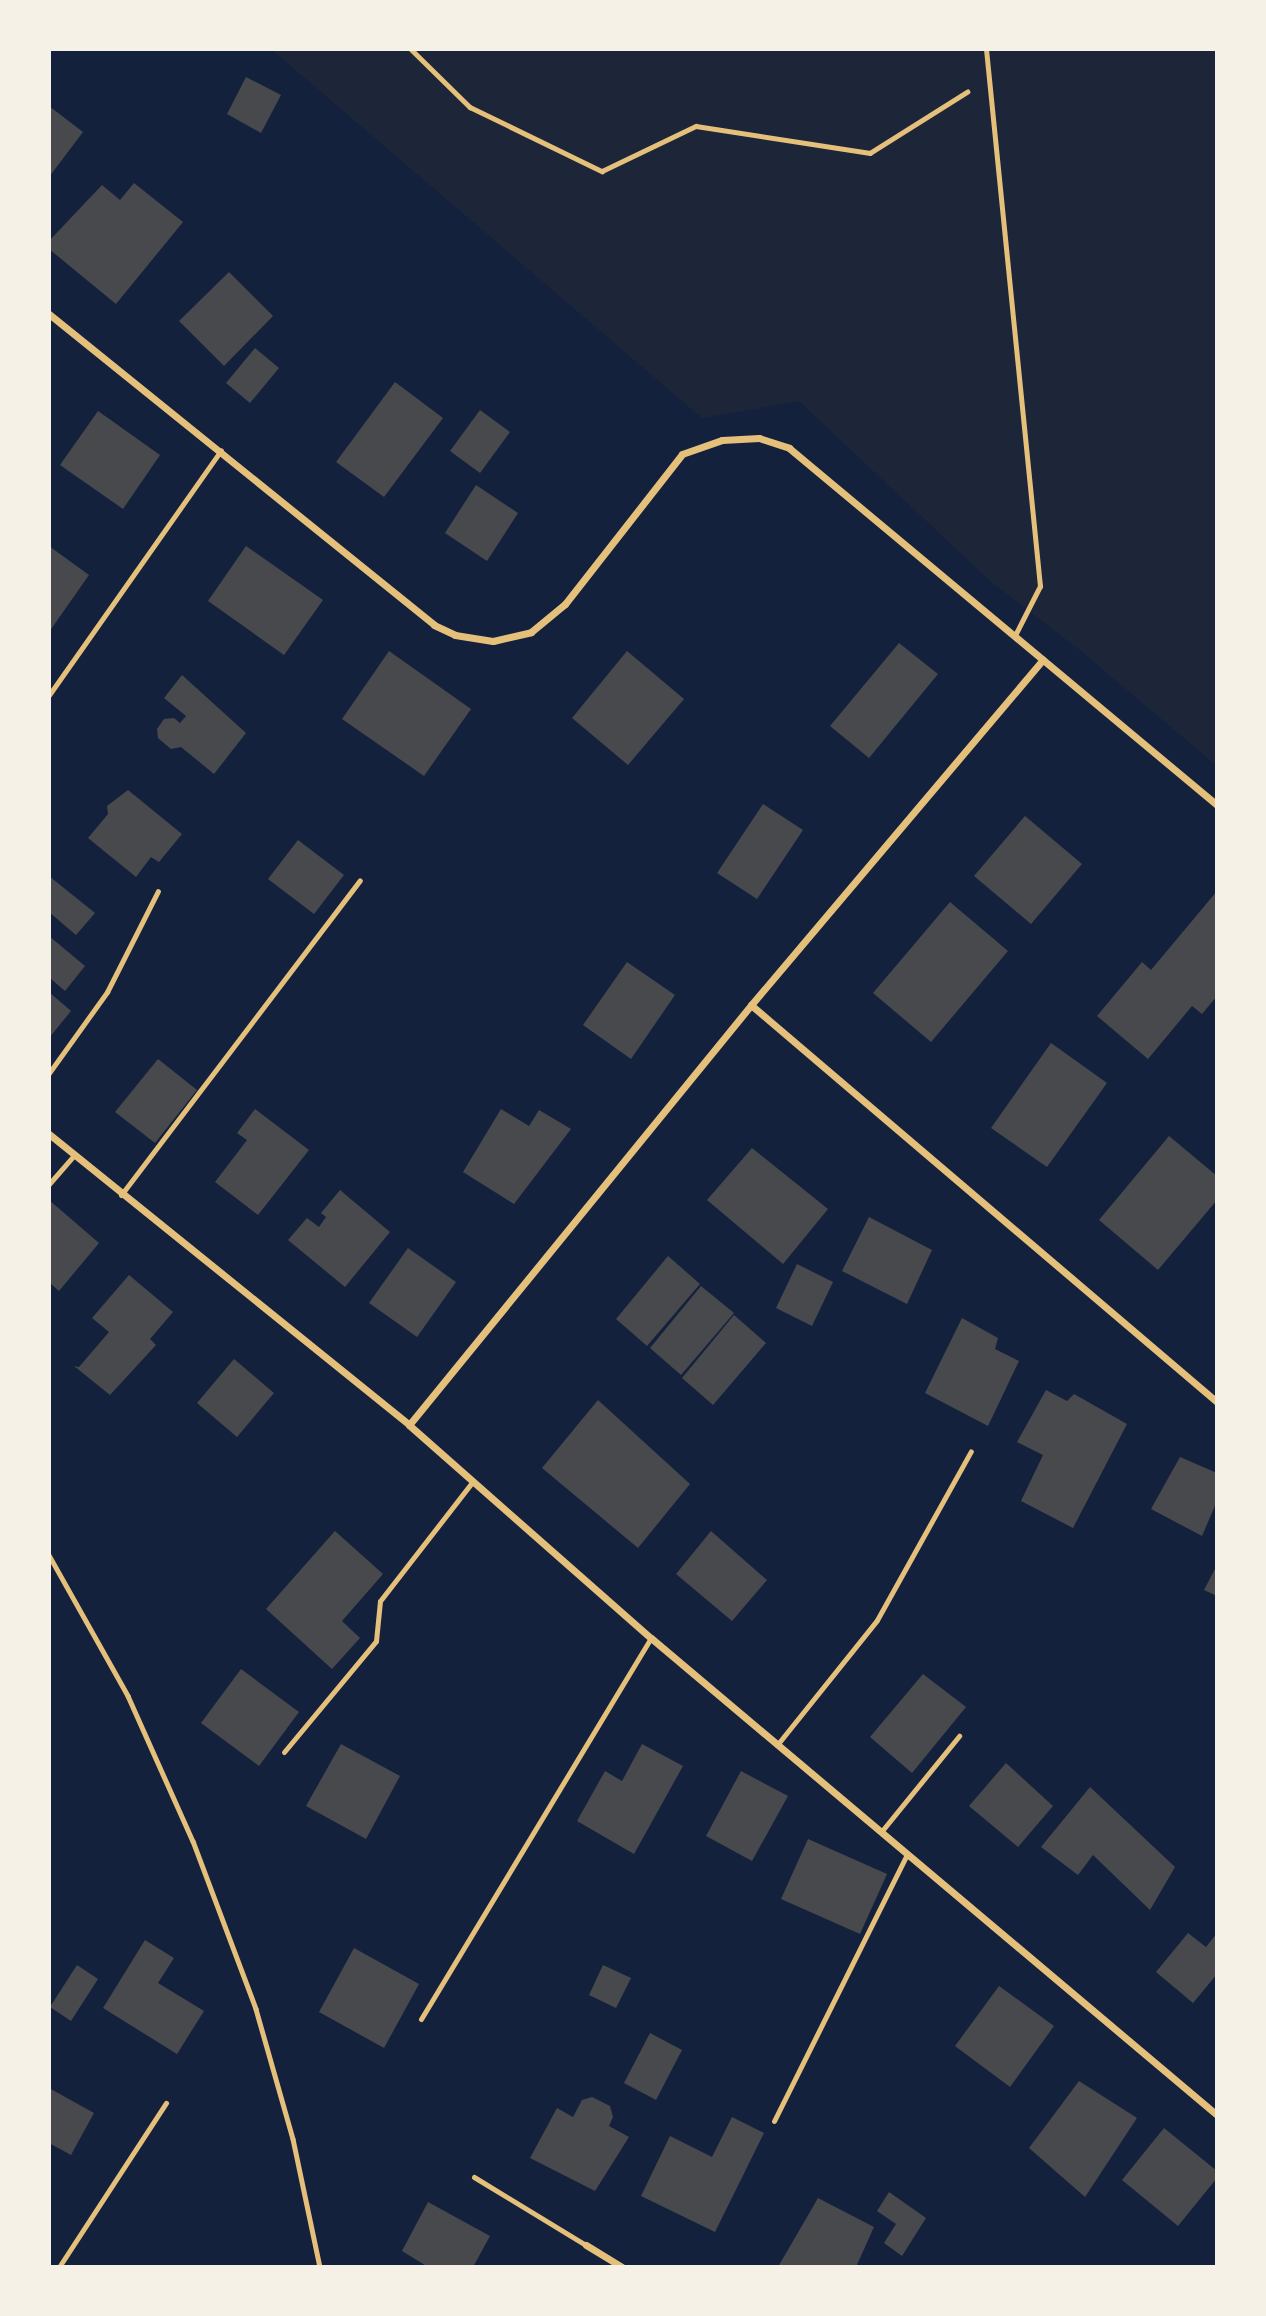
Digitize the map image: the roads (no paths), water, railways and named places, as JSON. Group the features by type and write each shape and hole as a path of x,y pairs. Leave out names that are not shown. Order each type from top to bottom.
{"street":[{"path":"49,314 221,450 434,625 455,635 494,641 531,632 565,604 682,454 722,440 759,438 789,447 1217,805"},
{"path":"409,1425 751,1005 1043,660"},
{"path":"751,1005 1217,1402"},
{"path":"49,1134 121,1195 409,1425 651,1638 1217,2115"},
{"path":"586,2245 622,2267"}],"lane":[{"path":"986,49 1041,586 1015,635"},
{"path":"49,695 221,450"},
{"path":"121,1195 360,880"},
{"path":"49,1073 107,992 158,891"},
{"path":"49,1184 74,1155"},
{"path":"777,1745 877,1620 971,1451"},
{"path":"284,1752 376,1641 380,1601 473,1480"},
{"path":"421,2019 651,1638"},
{"path":"881,1832 959,1736"},
{"path":"774,2122 907,1854"},
{"path":"58,2267 166,2103"},
{"path":"474,2177 586,2245"}]}
